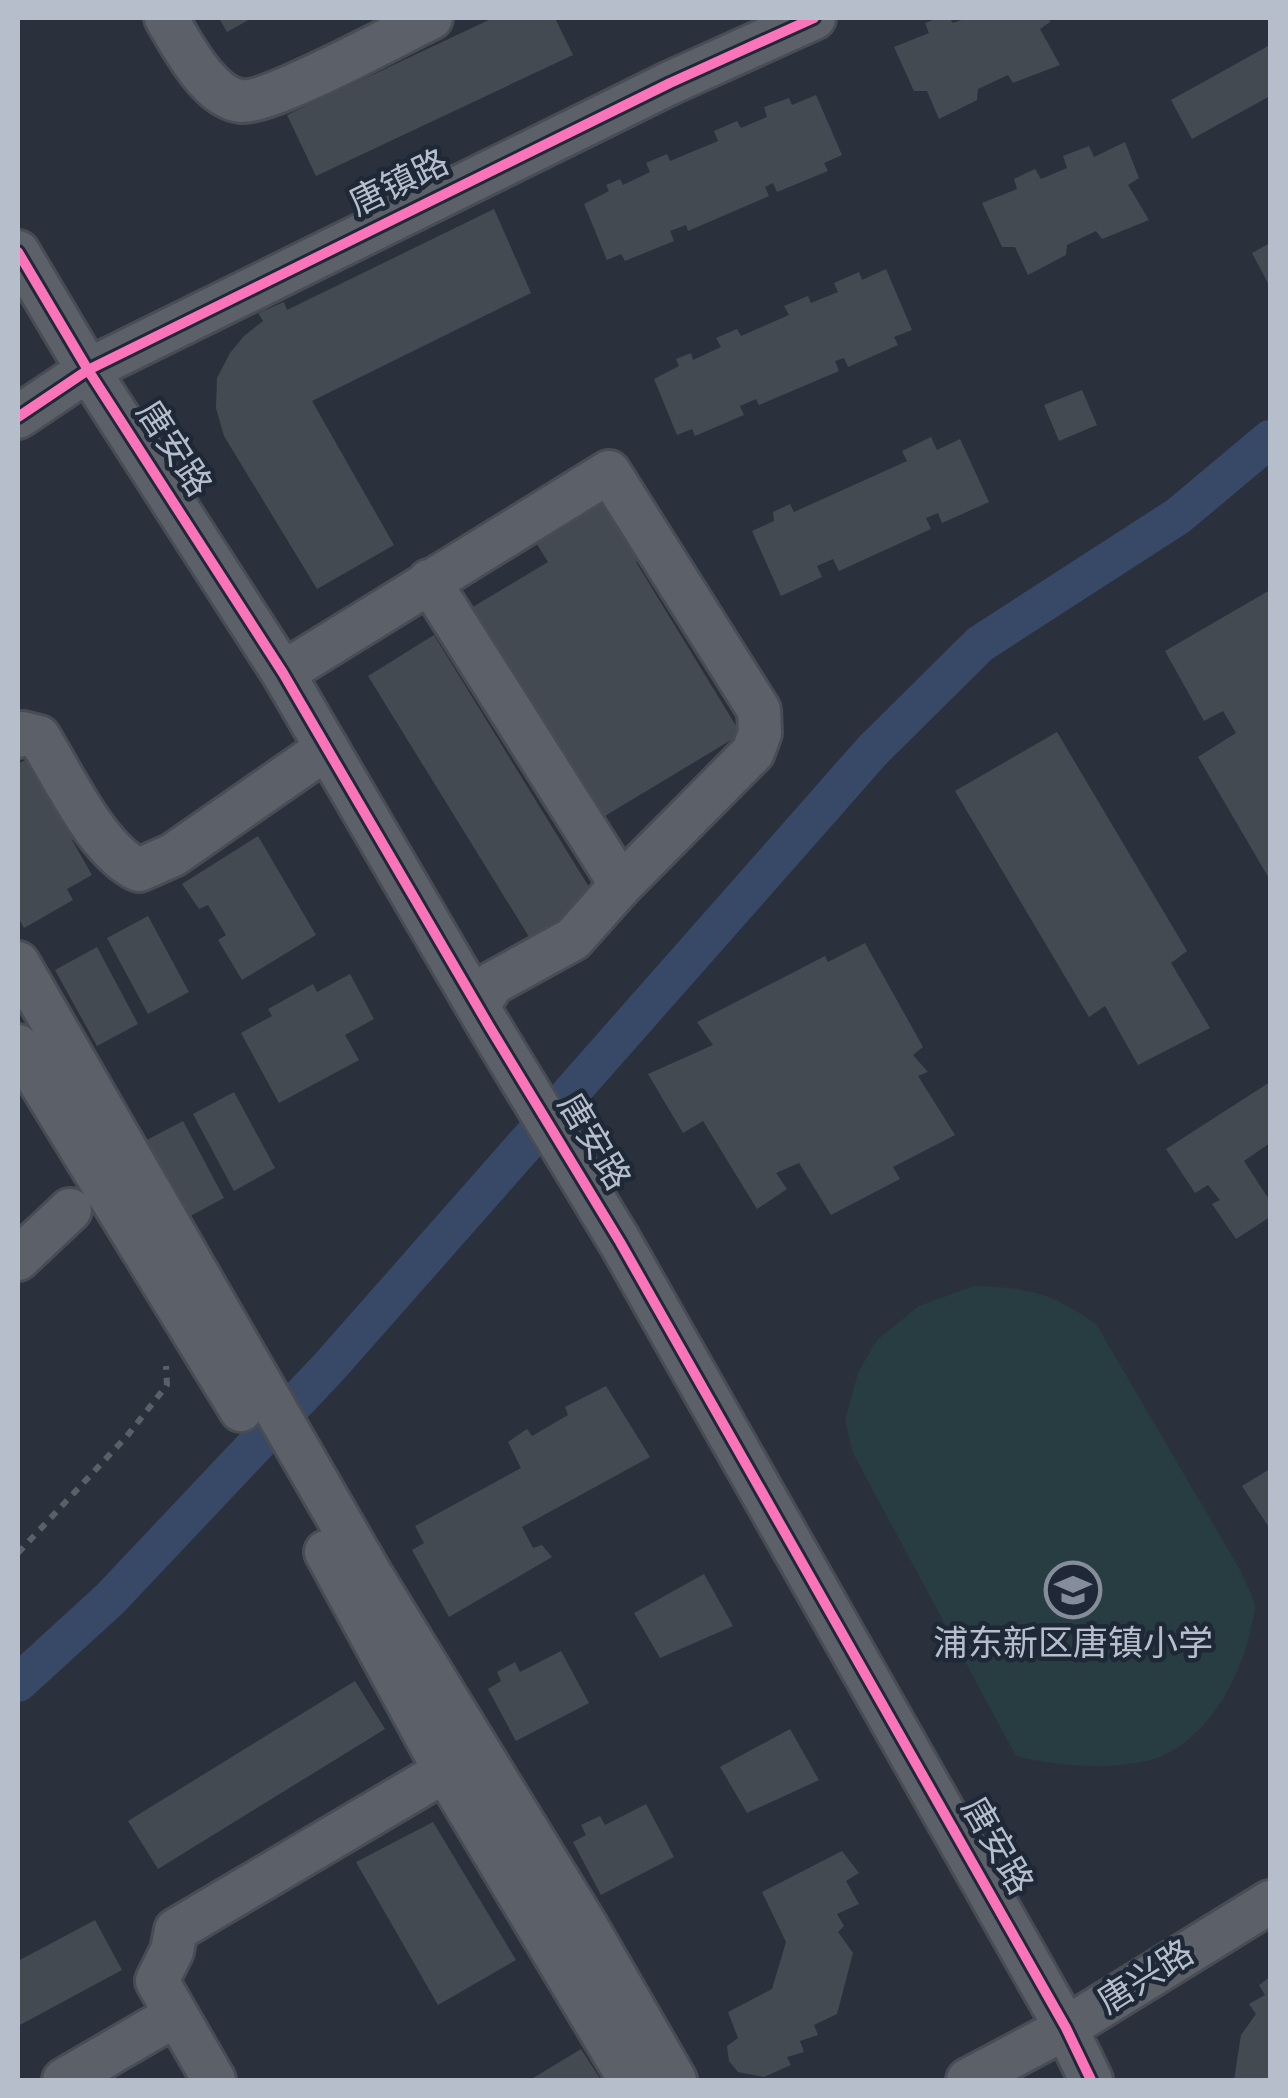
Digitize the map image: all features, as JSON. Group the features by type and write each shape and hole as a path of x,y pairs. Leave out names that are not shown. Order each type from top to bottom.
{"street":[{"path":"166,18 192,61 217,90 241,101 272,94 430,18"},
{"name":"唐镇路","path":"18,416 88,370 670,83 814,18"},
{"name":"唐安路","path":"18,252 88,370 328,748 620,1242 1066,2028 1090,2080"},
{"path":"283,674 609,472 758,710 760,733 753,752 573,940 493,983 484,1015"},
{"path":"429,582 622,885"},
{"path":"18,736 24,733 39,737 82,809 121,862 139,870 173,855 328,748"},
{"path":"18,962 184,1287 215,1367 317,1534 446,1772 630,2080"},
{"path":"18,1046 184,1287 371,1575 675,2080"},
{"path":"18,1258 70,1210"},
{"path":"214,2080 174,2016 157,1980 172,1950 176,1930 446,1772"},
{"name":"唐兴路","path":"968,2080 1066,2028 1270,1902"},
{"path":"64,2080 174,2016"}],"path":[{"path":"18,1553 127,1436 167,1384 165,1331 184,1287"}],"green space":[{"path":"974,1286 1038,1294 1096,1324 1252,1597 1255,1611 1246,1648 1228,1690 1201,1727 1166,1754 1130,1764 1097,1766 1016,1756 853,1453 845,1420 858,1373 877,1340 919,1306"}],"building":[{"path":"219,18 252,18 227,32"},
{"path":"493,18 555,18 573,55 316,176 287,115"},
{"path":"949,18 953,23 967,18 1049,18 1050,22 1040,29 1060,65 1013,83 1008,75 978,89 977,100 939,119 927,91 914,91 894,47 929,33 925,23"},
{"path":"1270,45 1270,96 1192,139 1171,100"},
{"path":"816,95 842,155 824,163 828,171 777,192 773,183 765,187 769,196 688,231 686,225 670,231 674,241 625,261 621,254 607,260 584,204 609,191 606,185 620,179 623,185 650,172 646,163 667,154 670,161 718,141 714,131 737,121 741,128 767,117 764,107 789,98 792,105"},
{"path":"1125,142 1139,178 1128,185 1149,220 1102,239 1096,231 1067,245 1066,255 1028,275 1015,247 1002,247 982,203 1017,189 1014,179 1035,169 1041,179 1067,168 1063,156 1089,146 1094,157"},
{"path":"494,209 531,293 312,401 394,545 317,589 224,436 216,408 217,378 230,353 263,321 258,313 284,302 287,310"},
{"path":"1270,243 1270,287 1252,253"},
{"path":"886,269 912,330 894,337 898,345 848,367 844,358 835,361 839,371 759,405 756,399 740,406 744,415 695,436 692,429 677,435 654,379 679,366 676,359 691,353 693,360 721,347 716,338 737,329 741,336 789,315 784,306 808,296 811,303 838,292 834,283 859,272 862,280"},
{"path":"1082,390 1097,425 1059,441 1044,405"},
{"path":"931,437 937,450 960,439 989,502 942,523 938,513 926,518 931,529 839,571 833,559 817,566 822,577 781,596 752,531 774,521 773,512 790,504 794,512 907,461 902,451"},
{"path":"608,497 645,558 636,562 741,734 595,822 466,611 548,562 535,541"},
{"path":"1270,590 1270,880 1198,757 1236,733 1223,711 1204,721 1165,651"},
{"path":"434,635 597,900 531,940 368,676"},
{"path":"1057,732 1187,951 1171,963 1210,1028 1138,1065 1105,1006 1089,1017 955,791"},
{"path":"25,760 44,792 56,786 83,833 72,840 92,875 67,889 73,900 24,928 18,917 18,764"},
{"path":"258,836 316,935 242,980 218,940 226,935 208,905 199,909 182,884"},
{"path":"148,916 189,992 148,1014 107,938"},
{"path":"865,943 923,1047 913,1055 928,1072 918,1076 955,1135 893,1167 900,1179 831,1215 799,1163 776,1173 787,1189 757,1209 703,1121 683,1133 648,1074 713,1045 697,1022 825,956 828,962"},
{"path":"97,947 138,1024 97,1046 55,970"},
{"path":"350,974 374,1019 345,1035 359,1060 279,1103 241,1033 272,1016 268,1009 313,984 317,992"},
{"path":"1270,1082 1270,1143 1244,1161 1270,1201 1270,1217 1236,1239 1212,1204 1220,1200 1208,1185 1195,1193 1166,1149"},
{"path":"234,1092 275,1168 234,1191 193,1114"},
{"path":"183,1121 224,1198 183,1220 141,1143"},
{"path":"606,1386 650,1457 522,1527 533,1548 542,1545 552,1557 449,1617 412,1550 424,1543 415,1526 521,1468 508,1442 527,1429 532,1436 568,1415 565,1407"},
{"path":"1270,1469 1270,1529 1242,1486"},
{"path":"704,1574 733,1626 660,1658 634,1613"},
{"path":"561,1651 589,1703 516,1741 488,1689 501,1681 497,1672 515,1662 520,1672"},
{"path":"355,1681 385,1729 158,1869 128,1821"},
{"path":"790,1729 819,1780 747,1813 720,1767"},
{"path":"646,1804 674,1857 601,1895 573,1842 586,1835 581,1825 600,1816 605,1825"},
{"path":"433,1822 516,1960 438,2005 356,1862"},
{"path":"842,1851 859,1873 846,1881 859,1904 837,1914 844,1926 838,1932 853,1953 837,2014 814,2025 818,2035 800,2041 804,2052 787,2057 791,2065 764,2077 738,2072 729,2061 727,2046 738,2038 728,2012 772,1989 786,1942 762,1892"},
{"path":"95,1920 122,1970 18,2026 18,1961"},
{"path":"1270,1977 1270,2080 1234,2080 1241,2035 1256,2014 1249,2004 1265,1995 1259,1985"},
{"path":"581,2049 601,2080 530,2080"}],"waterway":[{"path":"18,1683 110,1599 330,1366 873,750 980,644 1178,516 1270,439"}],"cycle path":[{"path":"18,417 88,370 670,83 814,18"},
{"path":"18,252 88,370 283,673 620,1242 1066,2028 1091,2080"}],"place":[{"name":"浦东新区唐镇小学","path":"1073,1590"}]}
